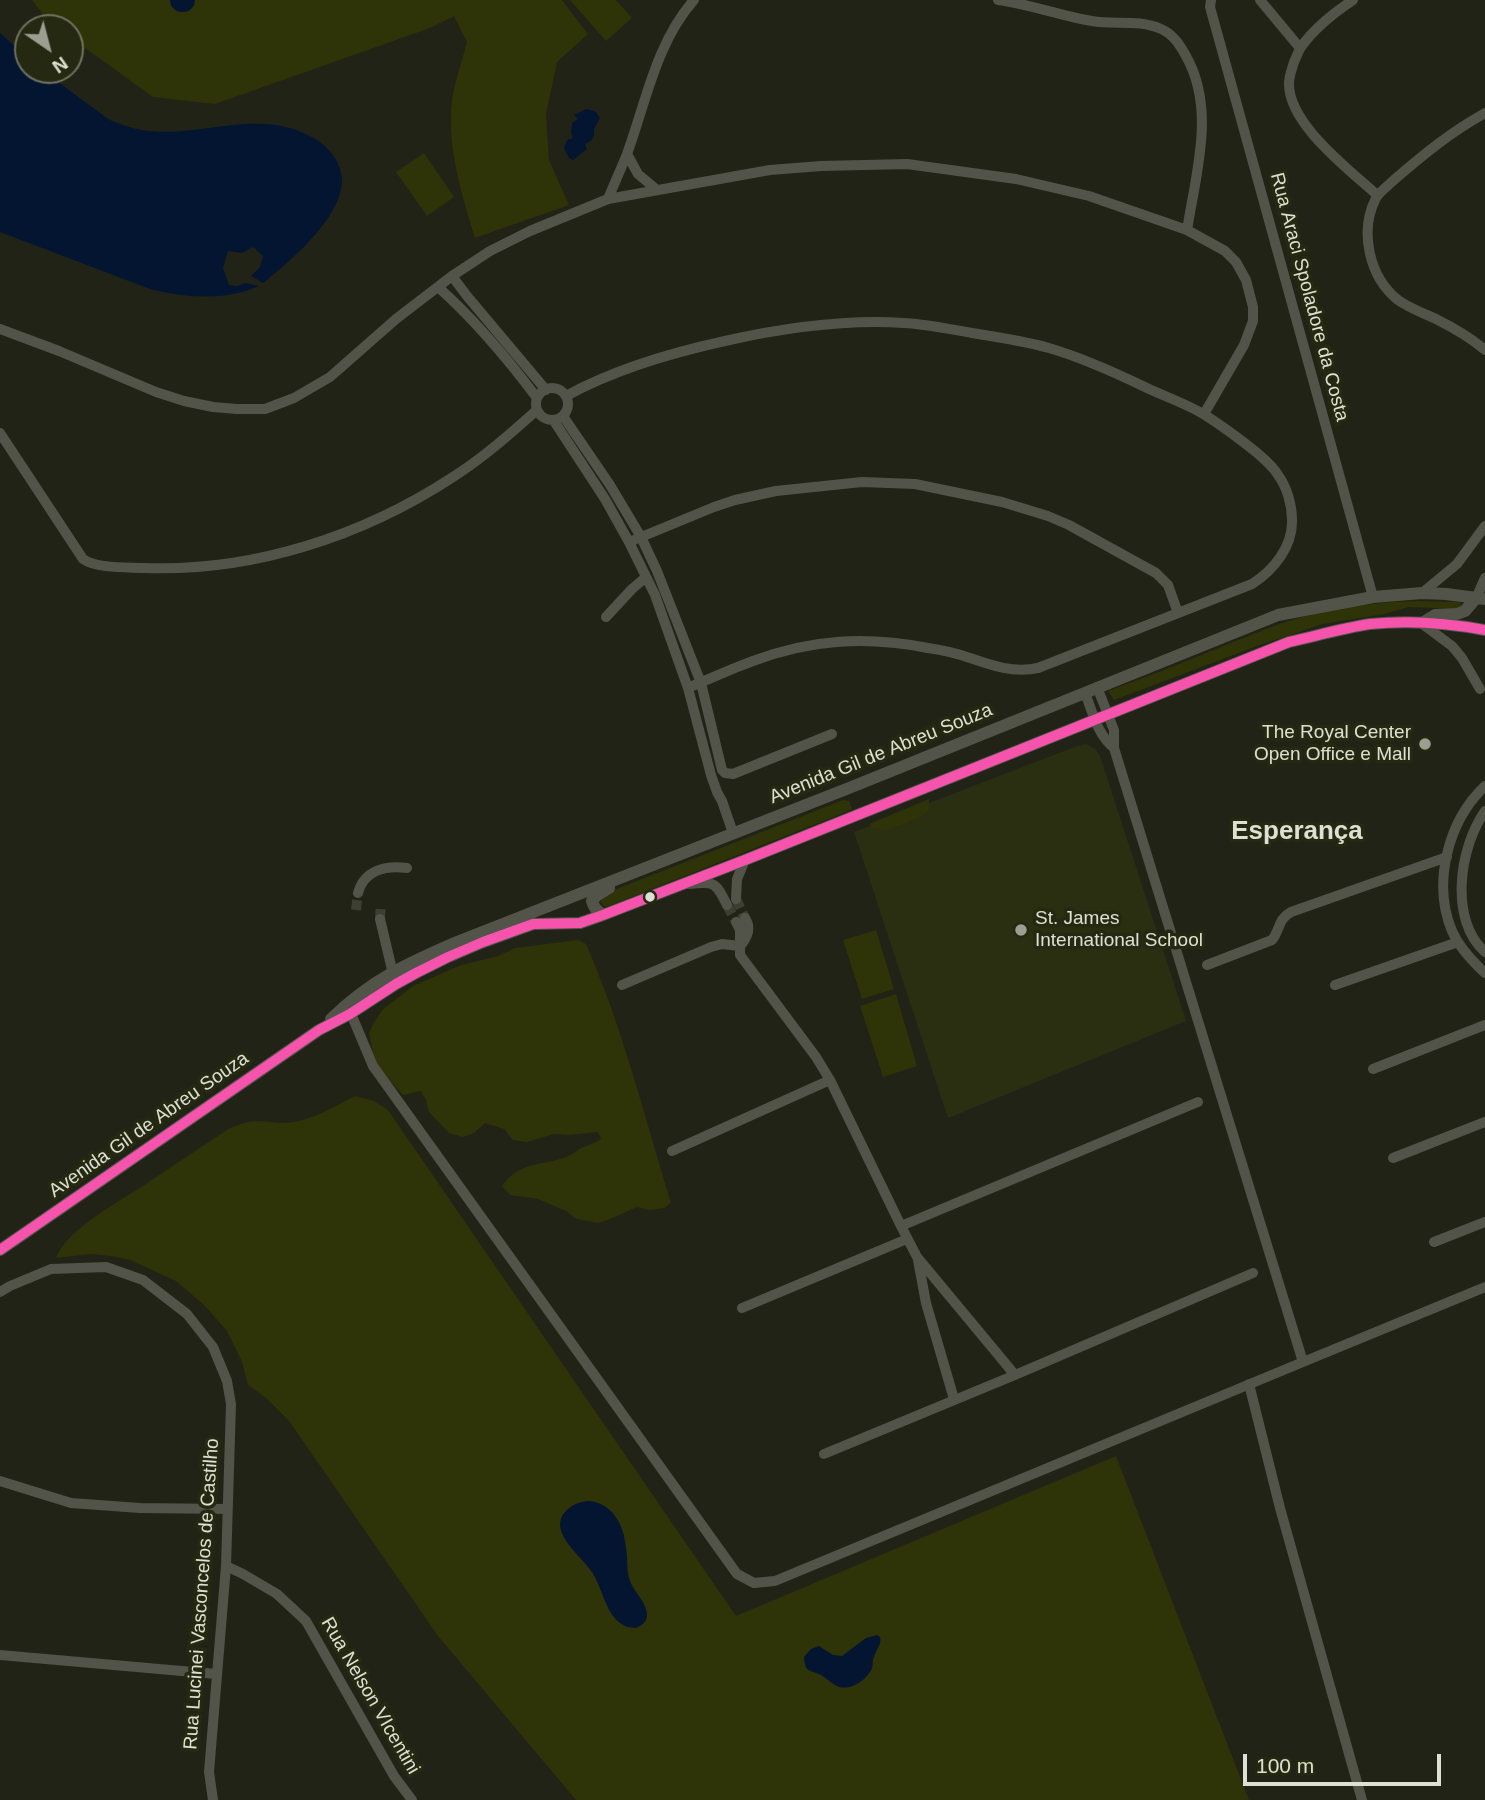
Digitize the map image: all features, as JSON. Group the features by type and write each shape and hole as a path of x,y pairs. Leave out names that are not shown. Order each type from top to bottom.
{"street":[{"path":"608,200 662,53 694,0"},
{"path":"998,0 1093,21 1157,27 1176,41 1194,72 1202,106 1203,125 1188,230"},
{"path":"1260,0 1300,48"},
{"path":"1353,0 1324,23 1300,48 1289,83 1293,105 1299,117 1317,139 1377,195"},
{"name":"Rua Araci Spoladore da Costa","path":"1211,4 1373,597"},
{"path":"1485,113 1424,153 1377,195 1369,221 1373,264 1383,284 1408,307 1457,329 1485,350"},
{"path":"626,154 638,174 657,190"},
{"path":"0,329 156,393 213,407 264,409 294,398 330,377 396,318 490,251 530,231 608,200 770,170 907,164 1042,184 1117,205 1188,230 1218,247 1236,262 1246,280 1253,307 1253,321 1244,345 1204,414"},
{"path":"452,276 541,394"},
{"path":"438,287 541,394"},
{"path":"566,396 618,372 685,350 761,333 840,324 904,323 1016,340 1051,349 1102,368 1204,414 1253,450 1279,475 1285,487 1292,512 1292,526 1280,558 1273,568 1258,580 1038,668 1012,670 990,666 948,651 887,641 858,640 808,645 781,652 688,688"},
{"path":"541,394 558,389 566,396 568,407 559,418"},
{"path":"0,433 79,554 88,562 117,566 181,568 251,560 324,540 365,525 453,477 507,437 537,410 541,394"},
{"path":"537,410 544,418 559,418"},
{"path":"559,418 594,460 641,537 657,571 701,683 725,774 733,774 832,734"},
{"path":"559,418 629,542 655,595 688,688 711,775 733,832"},
{"path":"629,542 724,504 776,491 862,482 915,484 1002,502 1069,525 1156,573 1168,585 1178,612"},
{"path":"1422,593 1457,564 1483,531"},
{"path":"606,617 646,578"},
{"path":"1480,689 1452,646 1421,623 1435,615 1465,611 1481,598 1485,578"},
{"name":"Avenida Gil de Abreu Souza","path":"394,978 457,942 862,783 1278,615 1373,597 1422,593 1481,598"},
{"name":"Avenida Gil de Abreu Souza","path":"0,1250 319,1030 349,1008 372,984 533,924 580,923 603,915 1289,642 1370,625 1457,624 1485,630"},
{"path":"1091,690 1109,715 1114,730 1114,748 1303,1362"},
{"path":"1091,690 1095,719 1103,737 1114,748"},
{"path":"1485,786 1474,796 1452,838 1444,884 1445,909 1452,931 1475,964 1485,973"},
{"path":"1485,811 1471,838 1462,887 1470,935 1485,952"},
{"path":"1208,965 1272,940 1277,934 1280,921 1291,912 1447,857"},
{"path":"679,886 699,883 714,885 731,902 745,860"},
{"path":"358,893 366,878 382,868 407,868"},
{"path":"603,915 597,911 592,901 602,891 617,884 622,877"},
{"path":"380,919 394,978"},
{"path":"741,920 740,956 816,1057 830,1080 917,1257 1015,1375"},
{"path":"1335,985 1458,942"},
{"path":"622,985 711,947 722,944 740,946"},
{"path":"349,1008 373,1066 737,1574 754,1583 775,1581 1485,1287"},
{"path":"1373,1069 1485,1025"},
{"path":"672,1151 830,1080"},
{"path":"901,1226 1198,1102"},
{"path":"1393,1158 1485,1122"},
{"path":"1434,1242 1485,1222"},
{"path":"743,1308 907,1239"},
{"path":"917,1257 926,1303 954,1399"},
{"name":"Rua Lucinei Vasconcelos de Castilho","path":"0,1292 51,1269 106,1267 142,1280 187,1314 214,1347 227,1381 231,1404 226,1566 209,1772 213,1800"},
{"path":"824,1454 1253,1273"},
{"path":"1249,1384 1280,1508 1362,1800"},
{"path":"0,1481 71,1503 140,1508 227,1508"},
{"name":"Rua Nelson VIcentini","path":"226,1566 277,1594 306,1622 394,1776 412,1800"},
{"path":"0,1655 216,1674"}],"shaded area":[{"path":"32,0 562,0 588,34 557,62 546,114 549,160 569,205 475,238 460,187 451,134 452,100 467,42 454,16 430,28 215,104 153,97 84,47 84,14 43,14"},
{"path":"570,0 616,0 632,18 606,41"},
{"path":"424,153 454,197 427,216 396,172"},
{"path":"1459,602 1463,606 1460,609 1408,607 1385,614 1323,624 1114,700 1108,691 1299,618 1377,603"},
{"name":"St. James International School","path":"1086,744 1100,756 1186,1021 948,1118 854,832"},
{"path":"929,799 929,810 922,816 888,830 873,828 869,824"},
{"path":"843,800 849,801 851,810 614,904 605,907 601,903 601,898 614,890"},
{"path":"876,930 894,989 862,999 843,940"},
{"path":"578,940 586,944 611,1007 671,1203 664,1208 649,1210 637,1207 598,1223 577,1219 538,1199 510,1195 502,1186 523,1168 566,1157 601,1139 598,1132 554,1134 527,1142 513,1140 504,1129 485,1123 474,1133 463,1137 449,1133 429,1112 421,1091 403,1095 380,1070 369,1033 382,1010 413,986 461,965 498,956 515,948"},
{"path":"896,994 917,1066 883,1077 860,1006"},
{"path":"355,1096 374,1101 388,1110 736,1616 1116,1456 1249,1800 576,1800 438,1636 289,1421 265,1397 248,1385 242,1362 227,1331 205,1306 176,1281 130,1260 90,1254 56,1258 70,1237 81,1227 230,1128 253,1121 284,1123 302,1120"}],"water":[{"path":"0,33 14,46 14,84 61,84 108,119 149,131 171,132 255,124 296,130 325,147 338,163 341,173 341,188 327,219 302,249 263,283 251,276 260,267 263,256 253,247 242,253 228,251 223,268 229,285 245,283 259,286 233,294 191,296 150,289 0,232"},
{"path":"586,109 595,111 600,118 591,141 585,144 587,149 573,160 564,148 567,140 573,138 572,123 578,119 574,115"},
{"path":"588,1501 610,1511 623,1531 629,1577 647,1612 645,1622 636,1628 626,1626 613,1616 592,1572 562,1534 560,1525 568,1509"},
{"path":"877,1635 880,1642 872,1668 866,1677 851,1687 833,1684 805,1666 804,1657 811,1649 819,1646 833,1655 842,1656 866,1638"}],"tunnel":[{"path":"356,910 358,893"},
{"path":"736,899 745,918"},
{"path":"380,919 381,904"},
{"path":"727,905 736,922"}],"transit line":[{"path":"0,1250 319,1030 416,973 483,942 533,924 580,923 603,915 1289,642 1370,624 1399,622 1485,630"}],"place":[{"name":"The Royal Center Open Office e Mall","path":"1425,744"},
{"name":"St. James International School","path":"1021,930"}],"district":[{"name":"Esperança","path":"1297,832"}]}
